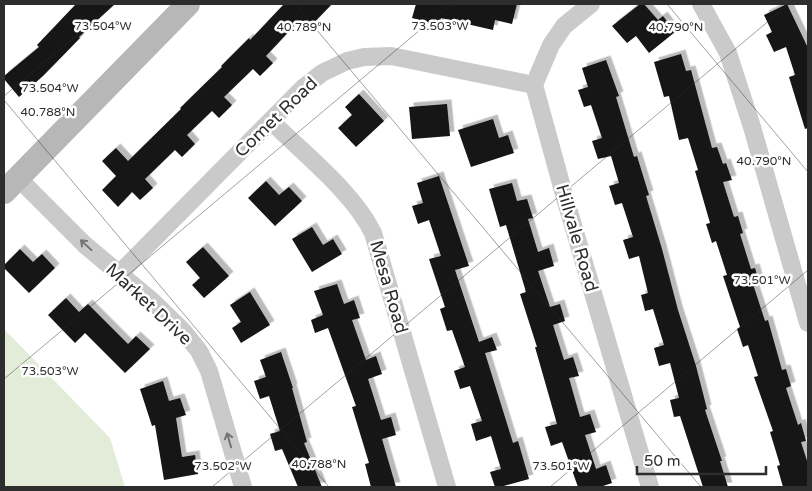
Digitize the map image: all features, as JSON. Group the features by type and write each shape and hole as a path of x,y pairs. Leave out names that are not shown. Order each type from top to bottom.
{"main road":[{"path":"11,185 188,4"}],"street":[{"path":"534,84 551,45 564,26 591,4"},
{"path":"701,4 728,53 752,127 807,317"},
{"name":"Comet Road","path":"119,274 303,88 322,72 347,61 364,57 391,56 534,84"},
{"name":"Hillvale Road","path":"534,84 565,198 650,487"},
{"name":"Mesa Road","path":"271,122 347,194 366,219 373,234 447,487"},
{"name":"Market Drive","path":"11,185 152,301 183,331 199,351 209,372 242,487"}],"green space":[{"path":"4,329 110,438 125,487 6,487 4,484"}],"building":[{"path":"76,4 115,4 79,37 43,76 19,97 4,79 4,76 39,47 37,45"},
{"path":"284,4 332,4 304,33 295,25 266,56 273,63 260,76 253,69 224,97 232,105 219,118 212,111 187,135 195,144 182,157 175,150 145,179 153,188 140,200 132,192 118,207 102,190 116,176 102,161 116,148 128,161"},
{"path":"416,4 517,4 512,24 495,20 493,30 441,18 439,25 412,18"},
{"path":"640,4 644,4 658,20 663,16 675,32 649,53 636,36 627,43 612,26"},
{"path":"787,4 808,48 808,128 805,129 789,77 795,75 786,47 774,52 766,35 772,32 764,15"},
{"path":"681,54 686,71 691,70 712,148 717,147 723,164 726,163 732,180 723,182 734,217 738,216 743,233 740,234 751,269 755,268 760,285 754,287 765,321 768,320 782,370 786,369 791,386 786,388 798,425 801,423 806,441 801,442 808,464 808,487 783,487 777,466 780,465 770,432 773,431 754,377 758,376 748,345 743,347 737,329 740,327 723,276 727,275 716,241 712,243 706,224 710,223 695,171 698,170 688,138 679,140 669,96 664,97 654,62"},
{"path":"606,60 619,96 616,97 634,157 637,156 649,195 646,196 696,366 707,409 705,410 722,461 720,461 728,487 703,487 680,416 674,417 670,400 679,398 670,363 659,366 654,348 664,345 653,309 645,311 641,295 648,293 639,256 629,259 623,240 633,237 622,203 615,205 609,186 619,183 611,156 598,159 592,141 602,138 591,105 584,107 578,90 588,87 582,68"},
{"path":"359,94 384,121 356,147 338,128 352,115 345,107"},
{"path":"447,104 450,136 412,139 409,107"},
{"path":"493,119 499,138 508,135 514,153 471,167 458,130"},
{"path":"439,176 469,266 455,270 479,342 492,337 497,350 485,353 513,443 518,441 529,479 500,487 495,487 490,472 501,469 491,436 476,441 471,424 482,421 470,386 460,389 454,371 465,367 452,330 447,331 440,309 445,307 429,259 441,256 429,220 418,224 412,206 423,203 417,183"},
{"path":"266,181 279,195 289,187 302,201 275,226 248,198"},
{"path":"512,183 517,201 527,199 533,218 528,219 538,252 549,248 554,266 538,271 550,307 560,304 565,321 553,325 564,360 573,357 579,376 569,378 580,417 590,414 596,432 585,435 596,469 606,465 612,483 600,487 578,487 562,442 551,446 545,427 557,424 535,347 537,347 520,294 526,292 506,225 500,227 489,189"},
{"path":"312,227 323,245 333,239 342,254 312,272 292,239"},
{"path":"203,247 229,276 204,298 192,285 200,278 186,262"},
{"path":"20,249 33,262 42,254 55,268 29,293 4,268 4,265"},
{"path":"337,284 344,304 354,300 360,318 352,320 366,360 376,356 382,374 368,379 381,420 391,417 396,435 382,439 396,487 371,487 365,464 369,463 352,407 356,406 328,328 315,333 311,320 323,315 314,291"},
{"path":"250,292 270,325 241,343 232,328 241,322 230,305"},
{"path":"66,298 79,312 88,304 128,344 136,336 150,349 125,373 85,333 75,343 48,315"},
{"path":"281,352 293,388 307,442 304,443 322,487 298,487 282,449 275,451 270,434 280,431 269,396 260,399 254,381 266,377 260,360"},
{"path":"163,381 169,401 180,398 186,415 176,418 182,457 195,455 198,474 164,480 155,425 152,426 140,389"}]}
